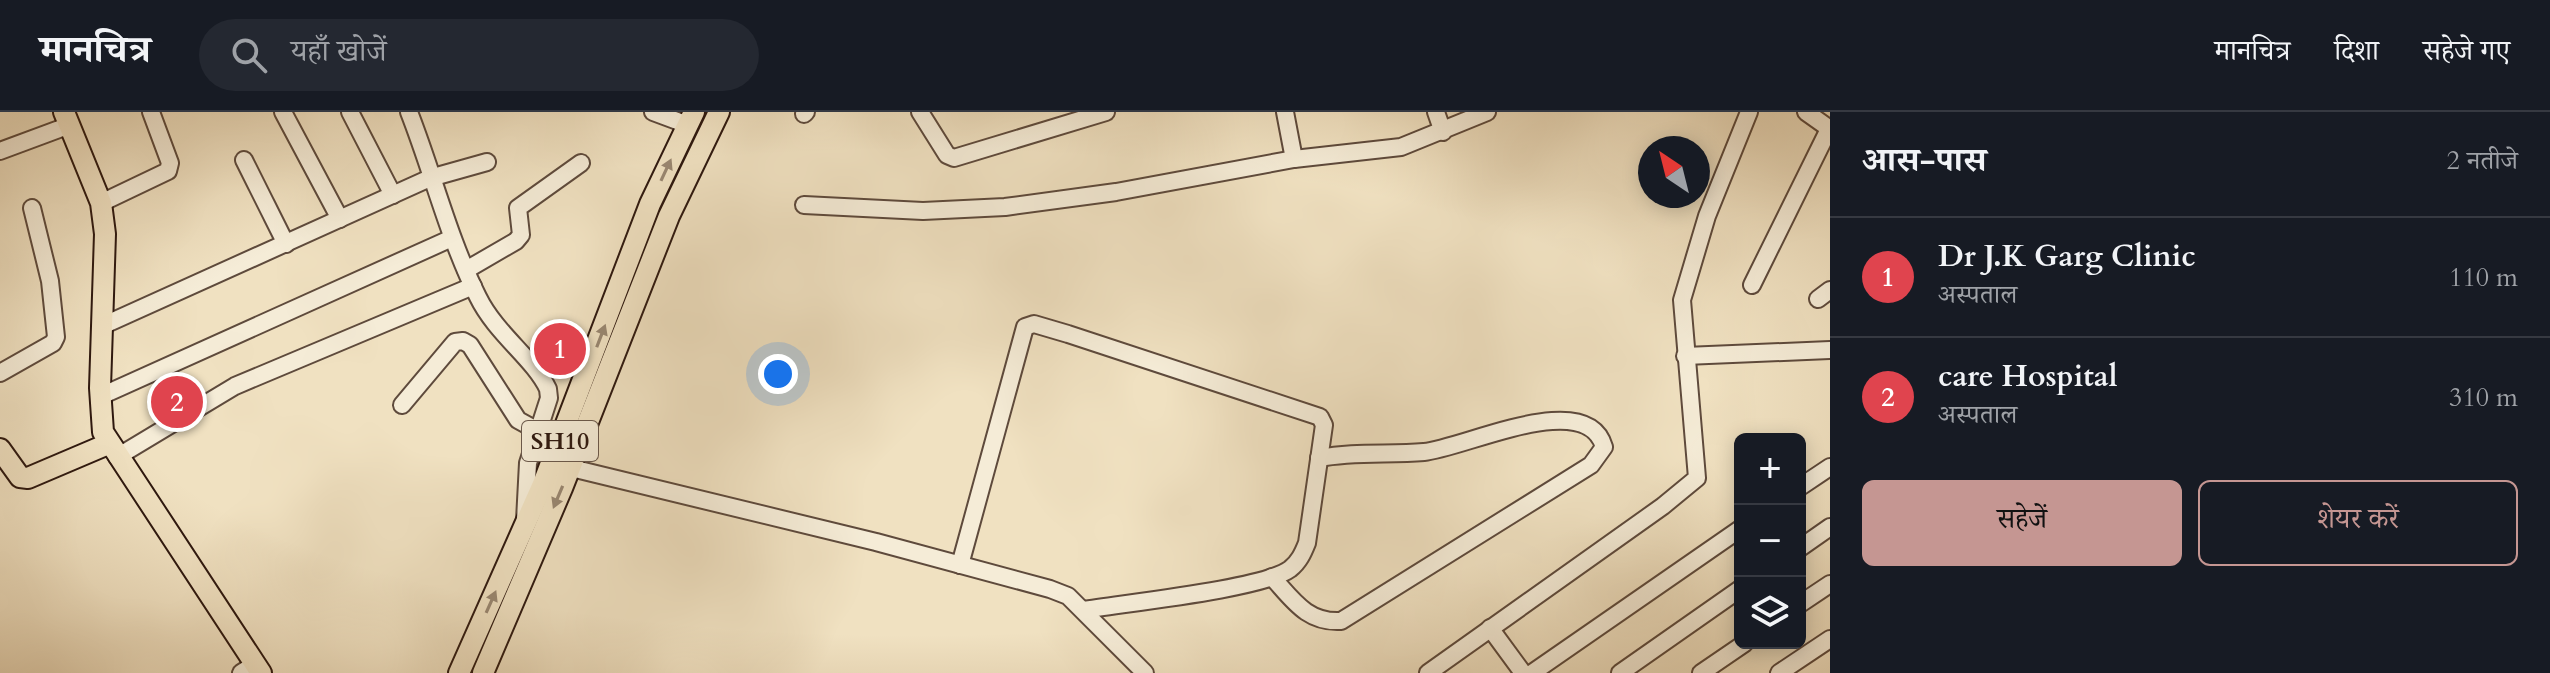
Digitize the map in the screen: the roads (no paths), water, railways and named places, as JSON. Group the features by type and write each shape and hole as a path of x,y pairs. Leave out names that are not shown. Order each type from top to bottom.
{"main road":[{"name":"SH10","path":"459,673 524,526 560,466 698,151 719,112"},
{"path":"67,119 101,203 105,234 103,432 252,670"},
{"name":"SH10","path":"483,673 560,466 650,204 688,124"},
{"path":"0,449 20,477 28,478 113,451"}],"street":[{"path":"101,203 168,171 170,163 151,112"},
{"path":"283,112 340,219"},
{"path":"350,112 393,195"},
{"path":"409,112 452,238 473,286 502,335 548,389 528,463 524,526"},
{"path":"653,112 688,124"},
{"path":"920,112 947,155 954,158 1064,118 1106,112"},
{"path":"1285,112 1294,159"},
{"path":"1436,112 1443,132"},
{"path":"1428,673 1663,506 1697,478 1681,309 1707,216 1749,112"},
{"path":"1752,285 1830,129 1806,112"},
{"path":"804,205 923,211 1005,207 1116,192 1294,159 1401,147 1443,132 1477,114"},
{"path":"0,151 67,119"},
{"path":"244,160 286,244"},
{"path":"102,326 430,178 487,162"},
{"path":"466,270 516,241 521,235 518,208 581,163"},
{"path":"0,373 53,343 56,337 50,281 32,208"},
{"path":"101,396 452,238"},
{"path":"113,451 235,386 473,286"},
{"path":"960,565 1025,327 1034,324 1320,417 1324,425 1307,543 1290,569 1272,577 1083,610"},
{"path":"402,405 455,342 463,341 470,345 518,420 538,431"},
{"path":"1685,356 1830,350"},
{"path":"1272,577 1308,616 1323,622 1341,621 1591,465 1604,447 1594,429 1581,422 1552,419 1423,452 1359,451 1319,458"},
{"path":"560,466 1050,589 1068,596 1145,673"},
{"path":"1806,483 1830,467"},
{"path":"1806,544 1830,527"},
{"path":"1532,673 1734,533"},
{"path":"1806,600 1830,584"},
{"path":"1620,673 1734,593"},
{"path":"1490,628 1523,673"},
{"path":"1779,673 1830,639"},
{"path":"1701,673 1736,649"}],"place":[{"name":"Dr J.K Garg Clinic","path":"560,349"},
{"name":"care Hospital","path":"177,402"}]}
